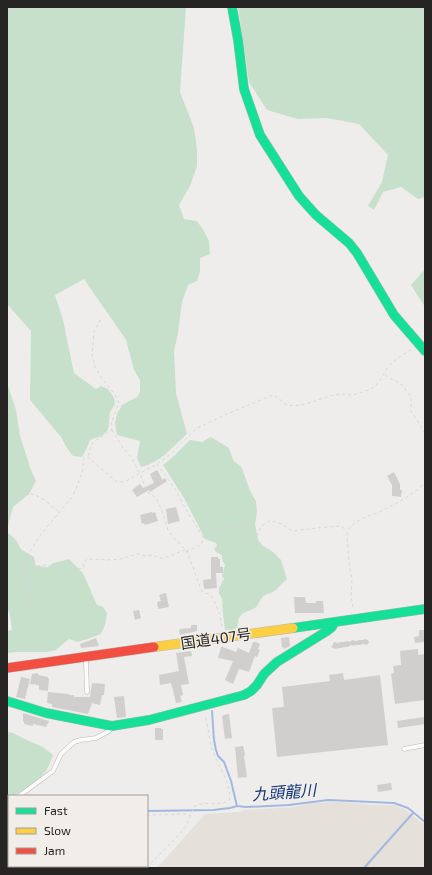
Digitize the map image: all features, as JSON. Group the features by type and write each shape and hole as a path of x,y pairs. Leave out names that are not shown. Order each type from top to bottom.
{"main road":[{"path":"232,7 244,89 260,135 299,196 316,215 338,232 349,243 357,253 394,315 422,348"},
{"name":"国道407号","path":"7,668 425,609"},
{"path":"7,701 46,713 112,726 149,720 244,695 258,685 264,674 277,662 327,631 334,623"}],"lane":[{"path":"86,658 86,692"},
{"path":"20,795 53,771 61,754 74,742 96,738 109,731 112,726"},
{"path":"404,749 425,745"}],"path":[{"path":"402,7 425,29"},
{"path":"102,317 94,332 92,355 95,367 102,379 120,402 111,424 112,430 123,448 131,457 148,493 154,496 158,502 168,530 186,551 200,587 216,602 224,638"},
{"path":"88,457 117,482 124,482 157,464 172,453 198,428 207,422 273,394 288,405 298,405 340,394 353,395 370,389 380,381 394,361 422,348"},
{"path":"384,374 402,385 411,396 411,411 425,433"},
{"path":"7,578 18,571 23,565 42,534 73,496 81,476 84,458 88,457 93,442 112,430"},
{"path":"25,567 45,565 68,571 83,568 84,562 87,559 111,560 138,554 165,558 201,545 203,537 175,489 157,464"},
{"path":"356,619 351,595 352,578 349,562 348,530 361,519 411,495 425,483"},
{"path":"7,499 34,494 60,513"},
{"path":"257,548 256,536 265,522 268,521 283,525 290,531 340,526 348,530"},
{"path":"203,537 226,527 244,524 249,534 256,536"},
{"path":"23,565 25,567 34,609"},
{"path":"148,867 186,826 192,809 197,804 220,804 230,799 226,781 212,748 204,706"},
{"path":"148,815 190,815"}],"shaded area":[{"path":"343,802 371,805 395,805 406,810 422,823 425,822 425,868 157,868 205,814 294,807 315,803"}],"green space":[{"path":"7,7 186,7 180,92 194,128 197,149 197,166 190,186 179,205 184,219 197,221 204,231 209,241 210,254 200,258 200,272 197,281 188,285 182,302 174,351 176,393 187,434 161,458 148,465 141,467 137,458 140,441 117,435 115,423 117,414 122,405 137,397 140,392 140,380 134,370 126,340 84,279 55,295 63,320 74,373 96,389 101,386 108,389 114,398 115,404 110,412 108,430 102,436 90,440 82,457 73,456 61,437 30,400 31,331 7,304"},
{"path":"238,7 425,7 425,197 418,199 401,187 383,192 374,210 368,206 382,182 388,155 359,124 327,118 298,119 267,110 249,82"},
{"path":"425,269 425,307 411,285"},
{"path":"7,383 16,410 20,436 36,481 29,494 13,507 7,530"},
{"path":"211,437 229,448 233,460 242,468 250,491 256,501 257,512 255,524 258,540 263,546 273,552 281,560 287,579 275,591 263,597 255,608 242,614 239,618 237,628 232,630 225,630 222,598 219,594 219,588 224,579 222,576 225,565 222,555 214,549 217,546 216,543 205,539 184,498 163,465 190,440 202,442"},
{"path":"7,532 16,540 21,549 34,557 36,566 48,567 53,563 69,559 83,573 97,605 103,607 107,613 105,625 101,634 78,642 69,639 56,650 47,652 7,653 7,631 12,630 10,615 7,607"},
{"path":"7,732 13,733 43,747 53,755 50,764 39,779 18,793 8,795 7,798"}],"building":[{"path":"157,470 162,480 165,478 167,481 150,492 149,490 137,497 132,490 140,484 143,488 154,483 150,474"},
{"path":"394,472 400,484 400,490 402,490 401,497 392,496 392,485 387,476"},
{"path":"176,507 180,521 168,524 166,509"},
{"path":"155,512 158,521 145,525 144,523 142,524 140,515"},
{"path":"211,557 218,557 218,559 220,559 220,567 223,567 223,573 216,573 217,588 204,589 203,580 211,579"},
{"path":"166,593 169,607 158,609 157,602 161,601 159,595"},
{"path":"294,597 305,597 306,603 323,601 324,613 295,613"},
{"path":"139,610 141,618 135,620 133,611"},
{"path":"191,625 197,625 197,631 180,635 179,629 191,628"},
{"path":"419,630 425,630 425,642 415,643 414,637 419,636"},
{"path":"289,637 290,646 284,649 284,647 282,648 281,638"},
{"path":"96,638 99,646 81,648 80,644"},
{"path":"366,639 369,642 366,645 351,645 348,647 335,649 331,647 334,642 350,642 352,640 356,641"},
{"path":"253,642 260,644 258,649 260,650 257,657 255,656 249,672 239,669 233,684 225,680 233,661 218,658 221,647 236,652 238,648 249,653"},
{"path":"418,649 418,655 425,654 425,700 395,704 391,674 394,673 393,666 401,665 400,651"},
{"path":"191,651 192,656 184,657 189,684 181,685 183,695 180,696 182,702 176,703 171,683 160,685 159,675 179,671 176,653"},
{"path":"38,673 38,675 48,677 48,691 39,690 39,685 30,684 32,674"},
{"path":"343,673 344,680 380,675 388,745 277,757 272,708 284,707 282,687 330,681 329,675"},
{"path":"21,677 30,679 25,699 16,697"},
{"path":"92,683 105,684 104,695 102,695 100,705 92,703 88,714 52,707 52,704 47,703 48,692 69,694 74,695 74,697 90,697"},
{"path":"124,696 126,717 117,718 114,697"},
{"path":"23,713 49,721 48,724 46,727 33,724 33,726 24,724"},
{"path":"229,714 232,738 225,739 222,716"},
{"path":"425,717 425,724 398,728 397,721"},
{"path":"155,728 163,729 163,740 155,740"},
{"path":"243,746 247,777 238,778 235,747"},
{"path":"391,783 392,790 378,792 377,785"}],"waterway":[{"name":"九頭龍川","path":"212,711 216,750 218,756 224,762 231,781 237,806 289,805 328,800 394,803 408,808 425,822"},
{"path":"148,811 213,810 237,806"},
{"path":"364,868 413,813"}],"traffic: fast":[{"path":"232,7 244,89 260,135 299,196 316,215 349,243 357,253 394,315 425,351"},
{"path":"293,628 425,609"},
{"path":"7,701 46,713 112,726 149,720 244,695 251,691 264,674 277,662 327,631 334,623"}],"traffic: slow":[{"path":"154,647 293,628"}],"traffic: jam":[{"path":"7,668 154,647"}]}
